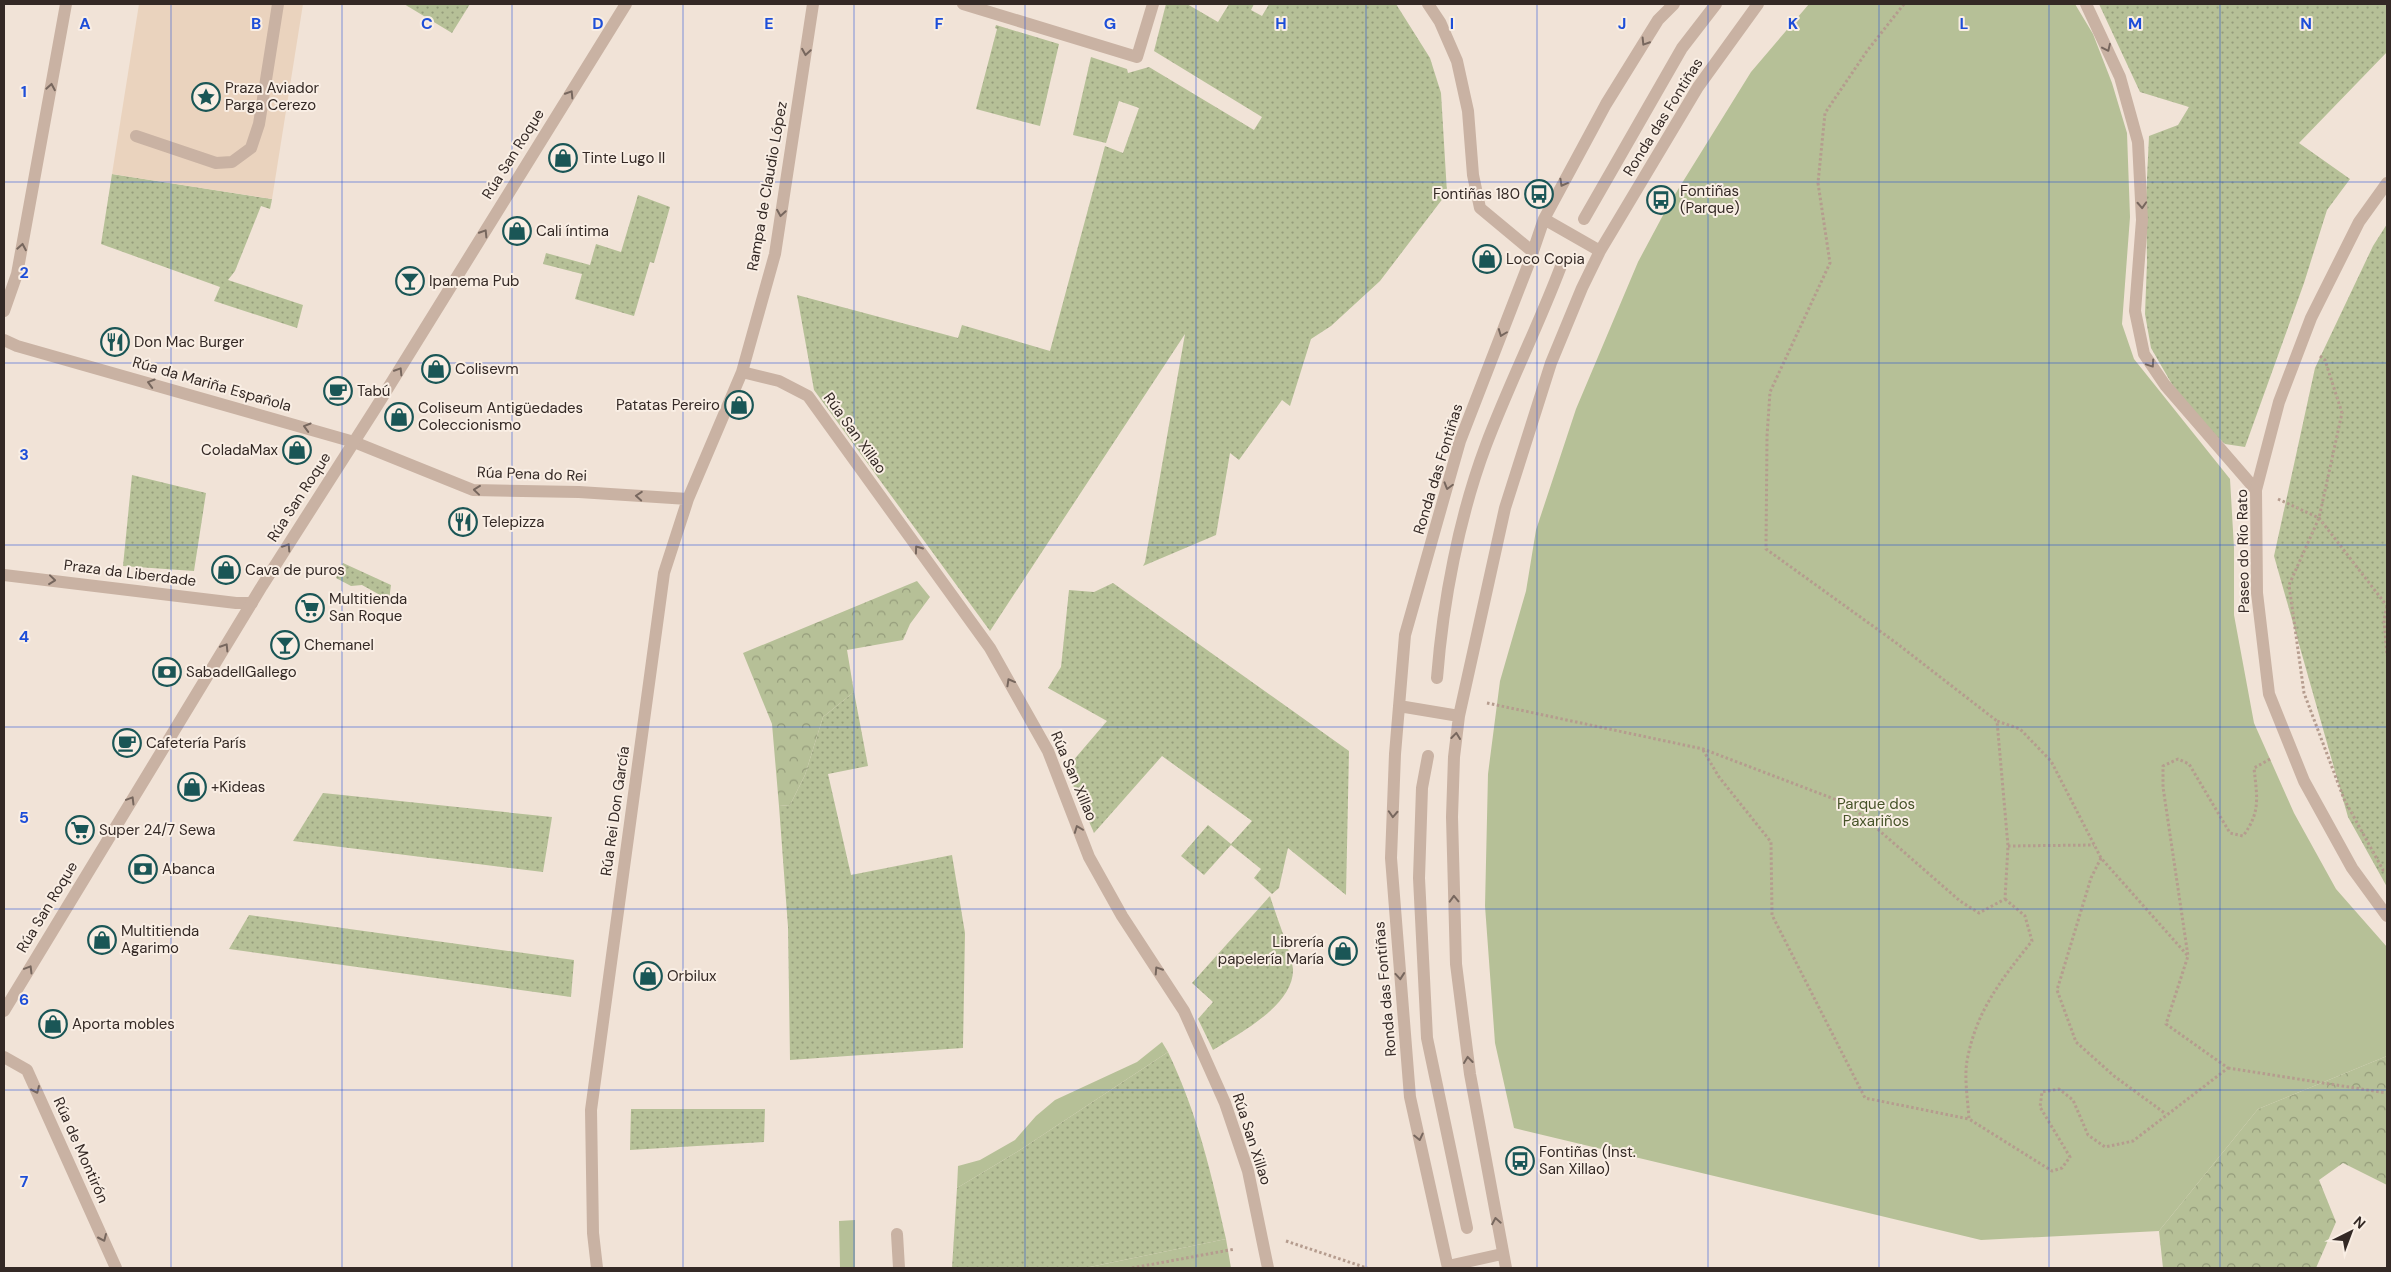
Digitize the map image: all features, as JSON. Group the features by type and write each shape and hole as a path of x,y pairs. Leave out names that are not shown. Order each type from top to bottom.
{"street":[{"path":"4,311 17,274 66,4"},
{"path":"136,136 216,163 232,162 251,148 259,124 278,4"},
{"name":"Rúa San Roque","path":"4,1011 252,603 626,4"},
{"name":"Rampa de Claudio López","path":"742,372 775,254 813,4"},
{"path":"963,4 1137,57 1153,4"},
{"path":"1428,4 1440,22 1457,61 1468,111 1472,175 1480,208 1533,252"},
{"name":"Ronda das Fontiñas","path":"1502,1254 1448,1267 1409,1087 1391,858 1395,754 1405,635 1460,441 1544,219 1606,104 1658,20 1674,4"},
{"path":"1584,219 1682,48 1716,4"},
{"name":"Ronda das Fontiñas","path":"1506,1268 1470,1074 1456,964 1452,817 1454,758 1459,716 1505,508 1551,363 1582,288 1600,251 1698,87 1758,4"},
{"path":"2086,4 2120,77 2138,142 2142,220 2135,311 2144,354 2165,385 2256,490"},
{"name":"Paseo do Río Rato","path":"2387,183 2359,222 2311,318 2279,402 2256,490 2258,593 2269,694 2304,781 2352,868 2387,916"},
{"path":"1544,219 1600,251"},
{"path":"1437,678 1441,626 1458,540 1483,455 1561,266"},
{"name":"Rúa da Mariña Española","path":"4,340 17,346 354,442"},
{"name":"Rúa Rei Don García","path":"597,1268 593,1234 591,1110 664,573 688,500 742,372"},
{"name":"Rúa San Xillao","path":"742,372 779,380 808,396 990,648 1048,750 1089,857 1122,916 1184,1011 1225,1103 1248,1170 1268,1268"},
{"name":"Rúa Pena do Rei","path":"354,442 473,490 579,492 688,500"},
{"name":"Praza da Liberdade","path":"4,575 236,603 252,603"},
{"path":"1399,706 1459,716"},
{"path":"1428,756 1422,788 1419,878 1427,1038 1468,1228"},
{"name":"Rúa de Montirón","path":"4,1056 27,1070 116,1268"},
{"path":"897,1234 899,1268"}],"path":[{"path":"1904,4 1866,51 1825,113 1818,183 1830,263 1770,392 1767,436 1766,549 1895,642 1997,720 2020,728 2051,761 2101,858 2188,956"},
{"path":"2302,342 2325,360 2342,413 2320,518 2289,585 2304,693 2344,799 2383,870 2387,870"},
{"path":"2256,490 2320,518 2387,606 2384,620 2387,656"},
{"path":"1487,703 1703,749 1850,805 1960,901 1979,913 2005,898"},
{"path":"1997,720 2008,846 2005,898"},
{"path":"2290,748 2254,768 2257,803 2253,823 2243,836 2230,832 2189,764 2178,759 2163,766 2163,787 2188,956 2166,1024 2228,1068 2387,1093"},
{"path":"1703,749 1719,777 1771,842 1772,915 1865,1098 1969,1119 2052,1171 2062,1168 2070,1158 2040,1107 2042,1092 2059,1089 2073,1100 2088,1136 2105,1147 2133,1141 2228,1068"},
{"path":"2008,846 2095,845"},
{"path":"2101,858 2091,878 2057,990 2076,1042 2114,1076 2166,1114"},
{"path":"1969,1119 1967,1062 1983,1008 2004,976 2032,941 2025,916 2005,898"},
{"path":"1286,1241 1367,1268"},
{"path":"1132,1268 1153,1266 1235,1249"}],"green space":[{"path":"404,4 470,4 452,33"},
{"path":"1166,4 1187,4 1218,22 1229,4 1254,4 1251,10 1262,16 1269,4 1396,4 1430,58 1441,93 1447,193 1380,281 1331,326 1311,339 1290,406 1282,400 1239,460 1230,453 1216,535 1143,566 1185,334 990,631 814,390 797,295 958,338 962,325 1050,351 1105,146 1123,153 1139,108 1119,101 1106,143 1073,135 1091,57 1127,69 1128,73 1149,67 1254,130 1262,117 1154,51"},
{"name":"Parque dos Paxariños","path":"1809,4 2075,4 2093,34 2112,83 2127,133 2130,217 2122,324 2134,359 2230,479 2234,548 2234,615 2254,723 2294,813 2336,889 2387,947 2387,1056 2258,1109 2159,1231 1981,1240 1514,1128 1495,1043 1485,906 1488,774 1500,681 1526,591 1536,530 1576,409 1638,262 1669,204 1751,72"},
{"path":"2099,4 2387,4 2387,52 2299,143 2350,179 2327,210 2304,283 2245,447 2225,444 2212,432 2173,386 2151,348 2145,314 2147,262 2146,199 2149,136 2178,125 2189,107 2140,92"},
{"path":"996,25 1059,44 1040,126 976,109 997,29 995,28"},
{"path":"112,174 272,199 270,209 261,206 235,271 228,280 303,305 297,328 214,301 220,287 101,244"},
{"path":"638,195 670,207 654,263 650,262 634,316 575,299 582,274 543,264 546,253 590,265 596,244 621,252"},
{"path":"2387,224 2387,887 2348,817 2274,556 2315,368 2373,246"},
{"path":"132,475 206,493 194,571 123,566"},
{"path":"343,563 391,585 389,600 362,585 351,586 336,578"},
{"path":"917,581 930,597 910,624 903,640 847,650 854,692 823,717 805,775 790,805 779,806 772,724 743,653"},
{"path":"1113,583 1349,751 1346,895 1288,848 1279,888 1272,894 1254,878 1261,869 1231,845 1204,875 1181,856 1208,825 1231,844 1252,821 1162,756 1094,833 1066,769 1107,721 1048,688 1061,667 1069,590 1094,592"},
{"path":"854,692 868,766 828,774 851,875 952,855 965,933 963,1048 790,1060 788,927 779,806 790,805 805,775 823,717"},
{"path":"323,793 552,817 543,872 293,841"},
{"path":"1270,896 1292,963 1291,982 1285,994 1264,1017 1213,1050 1198,1019 1213,1002 1192,983"},
{"path":"249,915 574,960 571,997 229,949"},
{"path":"1162,1042 1168,1052 1020,1150 957,1188 958,1166 980,1160 1015,1140 1036,1116 1055,1100 1137,1062"},
{"path":"1168,1052 1196,1121 1226,1239 1085,1268 952,1268 957,1188 1020,1150"},
{"path":"2387,1056 2387,1185 2343,1163 2319,1180 2336,1222 2316,1268 2163,1268 2159,1231 2258,1109"},
{"path":"631,1109 765,1109 764,1142 630,1150"},
{"path":"855,1220 855,1268 840,1268 839,1221"},
{"path":"1226,1239 1231,1268 1085,1268"}],"shaded area":[{"name":"Praza Aviador Parga Cerezo","path":"139,4 303,4 272,199 112,174"}],"place":[{"name":"Praza Aviador Parga Cerezo","path":"206,97"},
{"name":"Tinte Lugo II","path":"563,158"},
{"name":"Fontiñas 180","path":"1539,194"},
{"name":"Fontiñas (Parque)","path":"1661,200"},
{"name":"Cali íntima","path":"517,231"},
{"name":"Loco Copia","path":"1487,259"},
{"name":"Ipanema Pub","path":"410,281"},
{"name":"Don Mac Burger","path":"115,342"},
{"name":"Colisevm","path":"436,369"},
{"name":"Tabú","path":"338,391"},
{"name":"Patatas Pereiro","path":"739,405"},
{"name":"Coliseum Antigüedades Coleccionismo","path":"399,417"},
{"name":"ColadaMax","path":"297,450"},
{"name":"Telepizza","path":"463,522"},
{"name":"Cava de puros","path":"226,570"},
{"name":"Multitienda San Roque","path":"310,608"},
{"name":"Chemanel","path":"285,645"},
{"name":"SabadellGallego","path":"167,672"},
{"name":"Cafetería París","path":"127,743"},
{"name":"+Kideas","path":"192,787"},
{"name":"Super 24/7 Sewa","path":"80,830"},
{"name":"Abanca","path":"143,869"},
{"name":"Multitienda Agarimo","path":"102,940"},
{"name":"Librería papelería María","path":"1343,951"},
{"name":"Orbilux","path":"648,976"},
{"name":"Aporta mobles","path":"53,1024"},
{"name":"Fontiñas (Inst. San Xillao)","path":"1520,1161"}]}
